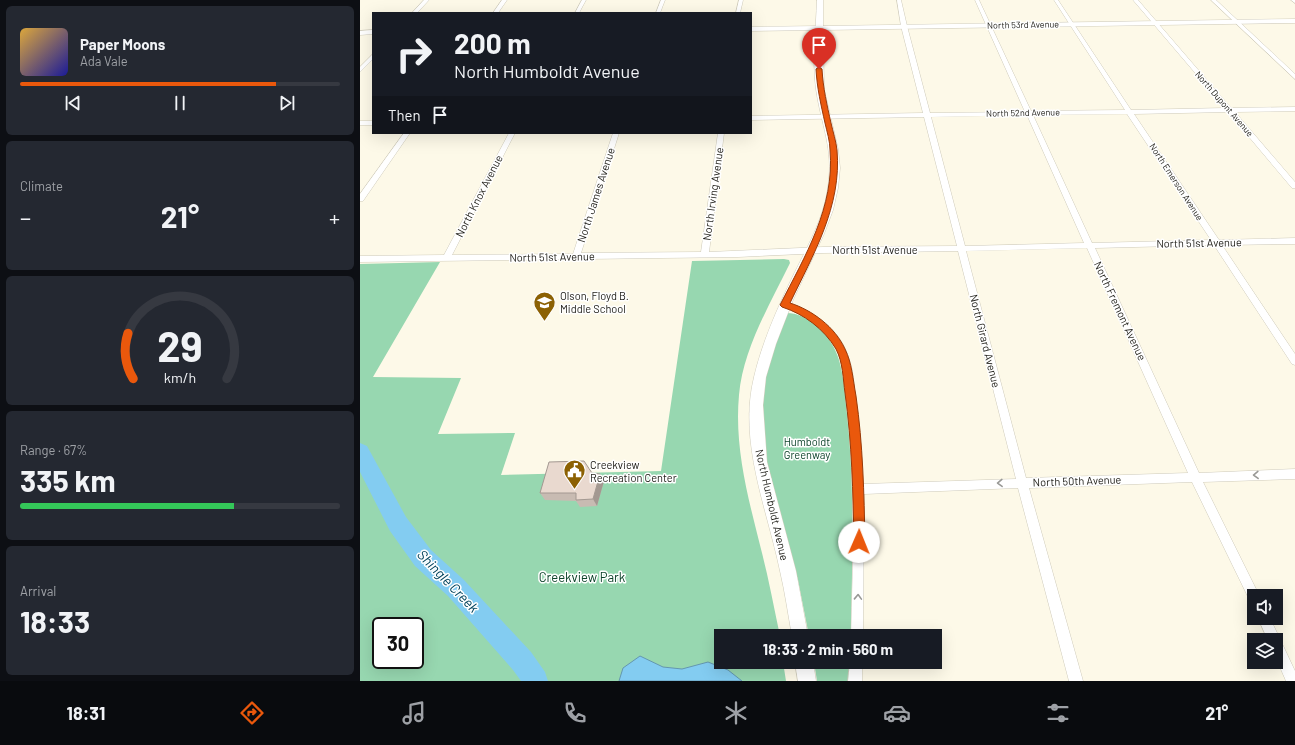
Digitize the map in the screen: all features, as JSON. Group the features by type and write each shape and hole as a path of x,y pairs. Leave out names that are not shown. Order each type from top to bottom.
{"street":[{"path":"415,12 427,0"},
{"path":"496,12 505,0"},
{"path":"578,12 584,0"},
{"path":"658,12 663,0"},
{"path":"738,12 741,0"},
{"name":"North Humboldt Avenue","path":"799,629 788,571 760,462 756,405 760,377 770,344 785,305 819,234 828,210 833,188 835,168 834,149 820,89 820,0"},
{"name":"North Girard Avenue","path":"899,0 904,26 1022,482 1076,681"},
{"name":"North Fremont Avenue","path":"977,0 1196,477 1250,589"},
{"name":"North Emerson Avenue","path":"1056,0 1295,360"},
{"name":"North Dupont Avenue","path":"1134,0 1295,186"},
{"path":"1214,0 1235,22 1295,77"},
{"name":"North 53rd Avenue","path":"752,29 1295,21"},
{"path":"360,33 372,32"},
{"path":"360,70 372,57"},
{"name":"North 52nd Avenue","path":"752,118 1295,108"},
{"path":"360,123 372,123"},
{"path":"360,199 406,134"},
{"name":"North Knox Avenue","path":"447,258 511,134"},
{"name":"North James Avenue","path":"576,256 616,134"},
{"name":"North Irving Avenue","path":"704,254 721,134"},
{"name":"North 51st Avenue","path":"360,260 962,249 1295,241"},
{"path":"785,305 797,308 830,332 841,349 846,365 855,426 860,527 857,629"},
{"name":"North 50th Avenue","path":"858,489 1022,482 1295,474"},
{"path":"1283,659 1293,681"},
{"path":"805,669 807,681"},
{"path":"855,681 856,669"}],"green space":[{"name":"Creekview Park","path":"789,260 790,263 758,327 746,361 739,395 738,415 744,475 779,629 714,629 714,669 784,669 786,681 360,681 360,264 440,262 373,377 461,378 438,434 515,433 501,475 661,471 692,261"},
{"name":"Humboldt Greenway","path":"786,313 795,314 804,317 820,328 832,343 839,360 844,387 850,442 852,525 851,629 808,629 798,580 764,457 761,410 764,379 772,346"},
{"path":"815,669 850,669 850,681 817,681"}],"water":[{"path":"640,656 663,667 682,669 708,662 714,664 714,669 728,670 742,681 619,681 623,668"}],"building":[{"name":"Creekview Recreation Center","path":"584,461 592,473 600,474 593,499 576,500 576,493 540,493 549,462"}],"waterway":[{"name":"Shingle Creek","path":"360,452 398,524 423,558 456,588 522,661 536,681"}],"place":[{"name":"Olson, Floyd B. Middle School","path":"544,322"},
{"name":"Creekview Recreation Center","path":"575,490"}],"route":[{"path":"819,69 820,89 834,149 835,168 833,188 828,210 819,234 805,260 785,305 801,310 830,332 841,349 846,365 855,426 859,495 859,542"}]}
